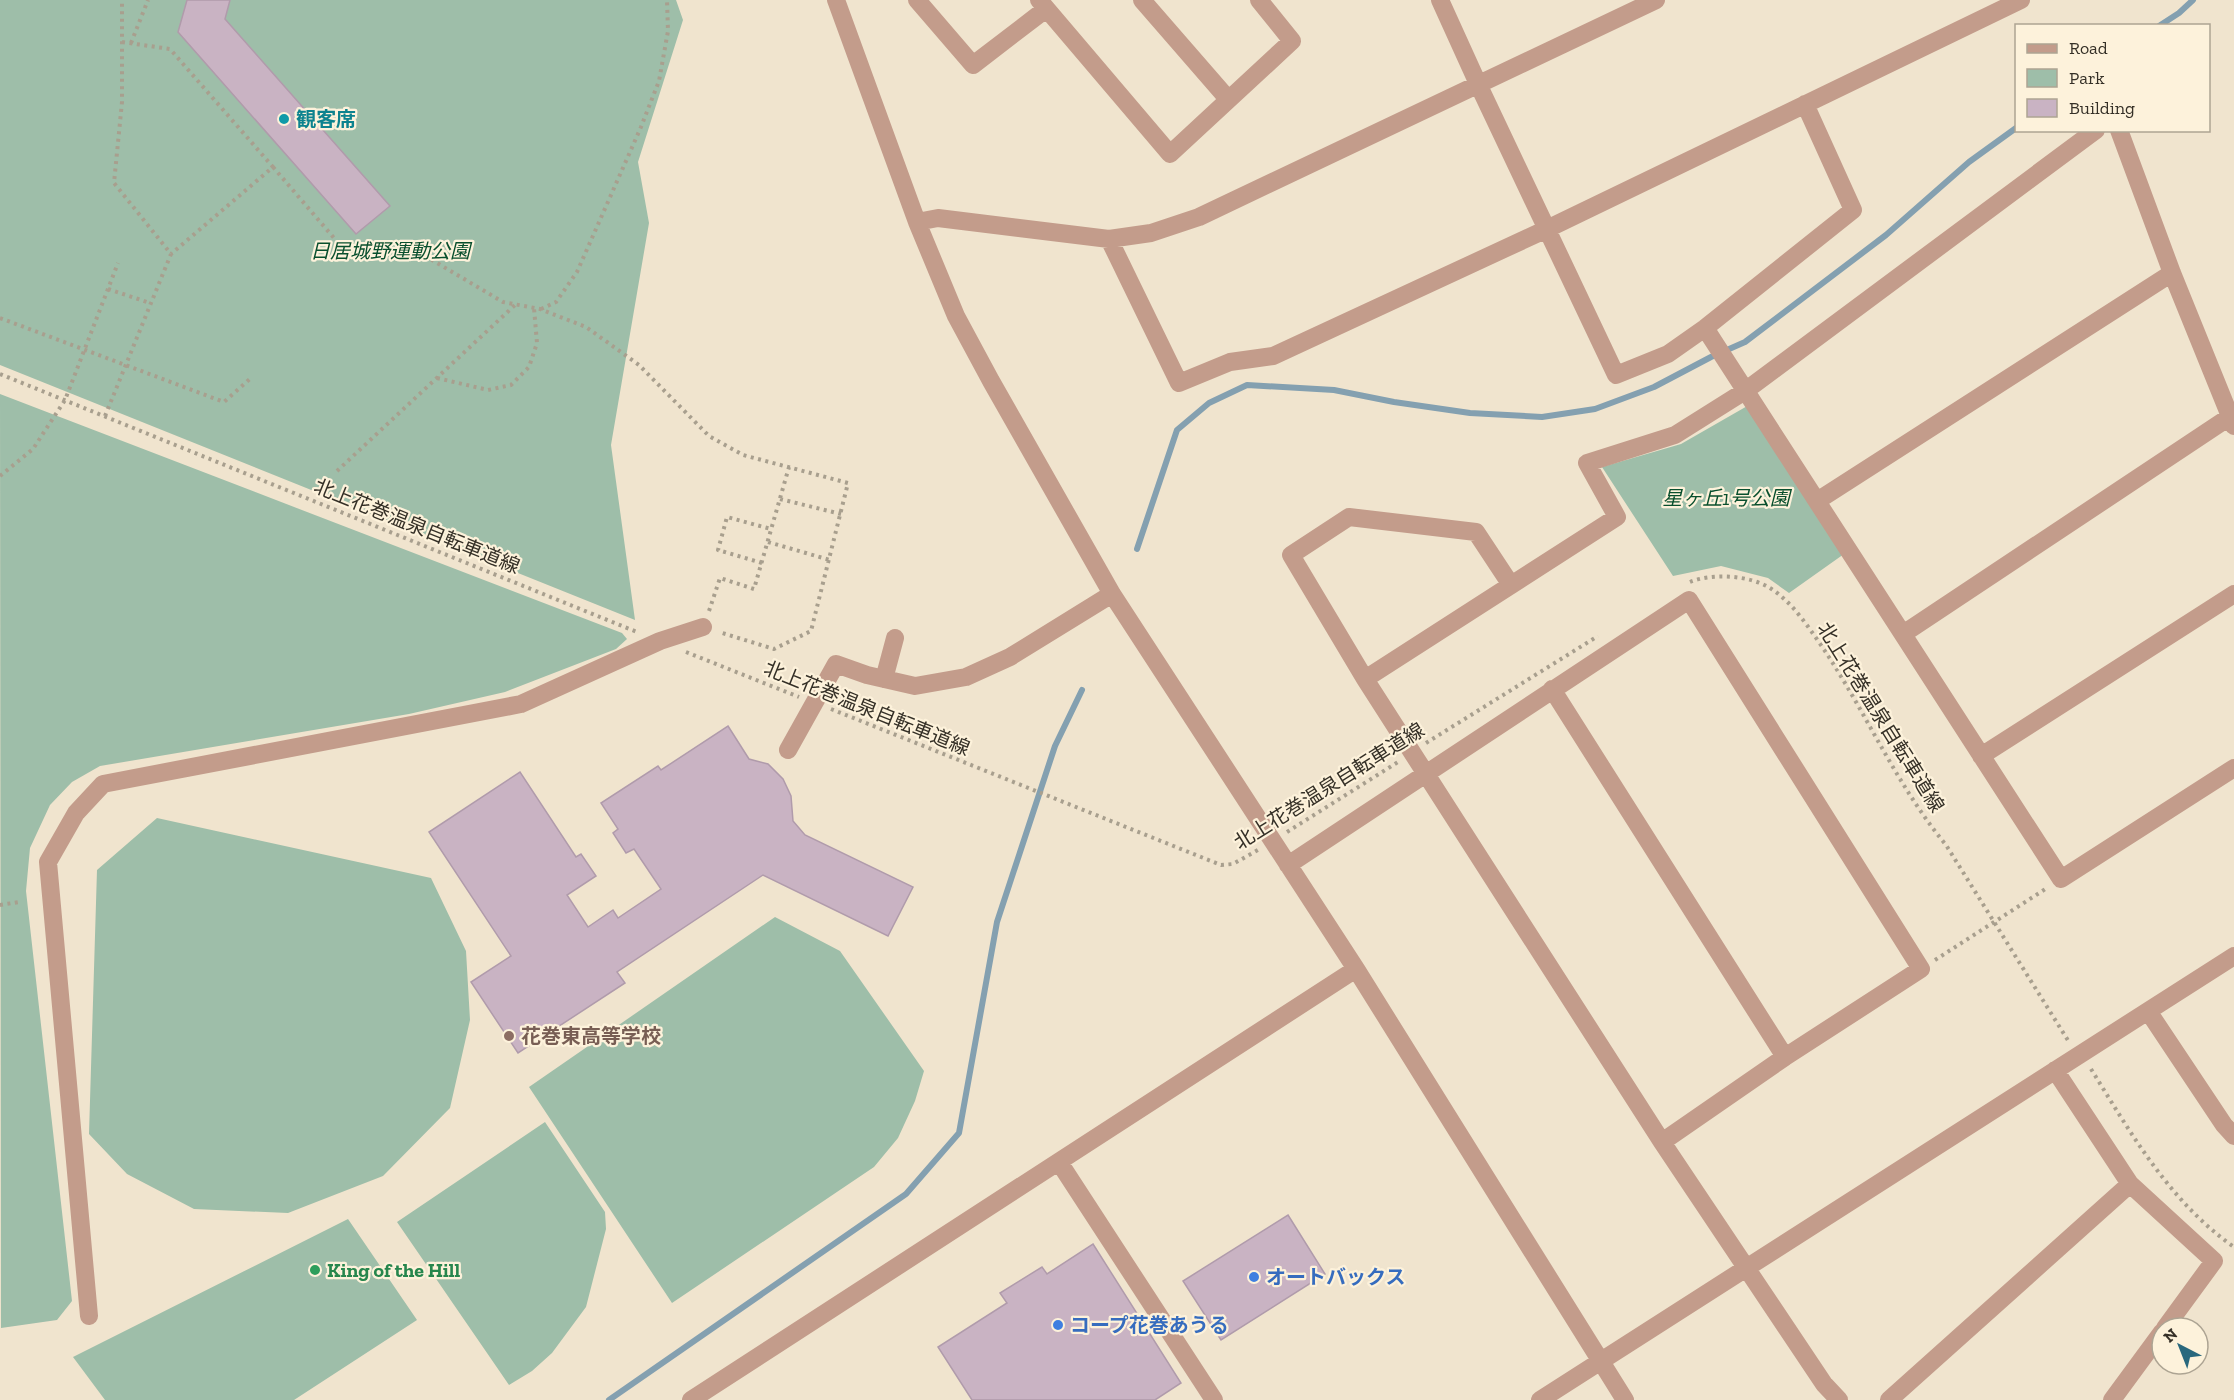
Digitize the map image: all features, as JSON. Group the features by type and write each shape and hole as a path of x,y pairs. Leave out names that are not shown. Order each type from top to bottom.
{"street":[{"path":"836,0 918,222 956,316 991,381 1112,594 1356,969 1625,1400"},
{"path":"917,0 973,64 1043,4 1170,153 1292,40 1258,0"},
{"path":"1142,0 1228,99"},
{"path":"1440,0 1616,375 1668,354 1705,328 1853,210 1805,104"},
{"path":"918,222 938,218 1109,239 1151,233 1199,218 1656,0"},
{"path":"1109,239 1179,383 1230,362 1273,356 1547,230 2021,0"},
{"path":"1365,680 1617,517 1587,463 1675,435 1744,391 2093,132"},
{"path":"1903,634 2233,419 2172,273 2120,132"},
{"path":"1817,501 2172,273"},
{"path":"1705,328 2061,879 2234,768"},
{"path":"1511,585 1476,532 1349,517 1291,555 1365,680 1662,1142 1824,1384 1839,1400"},
{"path":"788,750 836,664 915,686 966,677 1010,657 1112,594"},
{"path":"1982,756 2234,594"},
{"path":"1288,865 1689,600 1921,969 1785,1057 1662,1142"},
{"path":"89,1316 48,862 76,813 103,784 521,704 660,641 703,627"},
{"path":"884,679 895,638"},
{"path":"1552,689 1785,1057"},
{"path":"1540,1400 2234,956"},
{"path":"704,1397 1356,969"},
{"path":"2148,1011 2224,1125 2234,1136"},
{"path":"2055,1070 2130,1184 2214,1261 2174,1316"},
{"path":"1059,1162 1214,1400"},
{"path":"1889,1400 2130,1184"},
{"path":"2112,1400 2150,1348"}],"path":[{"path":"122,0 122,102 114,183 171,254"},
{"path":"131,43 148,0"},
{"path":"540,309 556,302 577,272 637,137 659,81 668,31 668,0"},
{"path":"122,42 170,49 340,245 432,260 503,302 540,309 586,327 639,365 709,436 743,455 789,467 848,483 811,631 774,649 703,627 720,578 754,590 789,467"},
{"path":"105,416 171,254 273,167"},
{"path":"0,476 33,449 65,400 118,263"},
{"path":"108,289 150,303"},
{"path":"337,471 515,304"},
{"path":"437,378 488,390 511,385 529,367 537,344 534,308"},
{"path":"0,318 224,402 251,378"},
{"name":"北上花巻温泉自転車道線","path":"0,374 1221,865 1233,864 1273,841 1601,634"},
{"path":"780,498 841,514"},
{"path":"762,563 718,550 727,517 771,529"},
{"path":"768,542 830,560"},
{"name":"北上花巻温泉自転車道線","path":"1689,583 1698,579 1726,577 1749,580 1770,588 1792,607 1812,632 1848,687 1907,790 1930,825 1946,844 2066,1038 2079,1054 2145,1155 2165,1183 2185,1205 2234,1247"},
{"path":"1921,969 2061,879"},
{"path":"0,905 19,902"}],"green space":[{"name":"日居城野運動公園","path":"0,0 676,0 683,20 638,162 649,223 611,445 635,620 0,365"},
{"path":"0,394 622,633 627,639 616,649 505,692 409,714 100,766 72,782 50,805 30,848 26,891 72,1301 57,1320 1,1328"},
{"name":"星ヶ丘1号公園","path":"1749,405 1844,554 1789,593 1768,578 1721,566 1673,576 1602,467 1681,444"},
{"path":"157,818 431,878 466,951 470,1020 450,1108 383,1176 288,1213 194,1209 127,1174 89,1134 97,870"},
{"path":"775,917 840,951 924,1071 915,1101 898,1138 874,1167 672,1303 529,1087"},
{"path":"545,1122 605,1212 606,1229 586,1307 552,1353 532,1371 509,1385 397,1222"},
{"name":"King of the Hill","path":"348,1219 417,1320 294,1400 105,1400 73,1357"}],"building":[{"name":"観客席","path":"187,0 230,0 225,19 390,206 356,234 178,32"},
{"path":"728,726 749,759 768,764 783,779 791,796 793,821 805,835 913,887 888,936 763,875 617,972 625,983 518,1053 471,982 511,956 429,832 520,772 576,857 581,854 596,876 567,895 588,927 613,910 618,918 661,889 634,849 626,853 613,833 618,829 601,803 658,766 661,770"},
{"name":"オートバックス","path":"1288,1215 1325,1274 1221,1340 1183,1281"},
{"name":"コープ花巻あうる","path":"1093,1244 1181,1383 1155,1400 972,1400 938,1347 1007,1303 1000,1293 1042,1267 1047,1274"}],"waterway":[{"path":"2162,24 2193,0"},
{"path":"1137,549 1177,430 1209,403 1247,385 1334,390 1394,402 1470,413 1542,417 1595,409 1654,387 1745,342 1886,235 1969,162 2015,129"},
{"path":"609,1400 906,1194 959,1133 997,922 1055,746 1082,690"}],"place":[{"name":"観客席","path":"284,119"},
{"name":"花巻東高等学校","path":"509,1036"},
{"name":"King of the Hill","path":"315,1270"},
{"name":"オートバックス","path":"1254,1277"},
{"name":"コープ花巻あうる","path":"1058,1325"}]}
